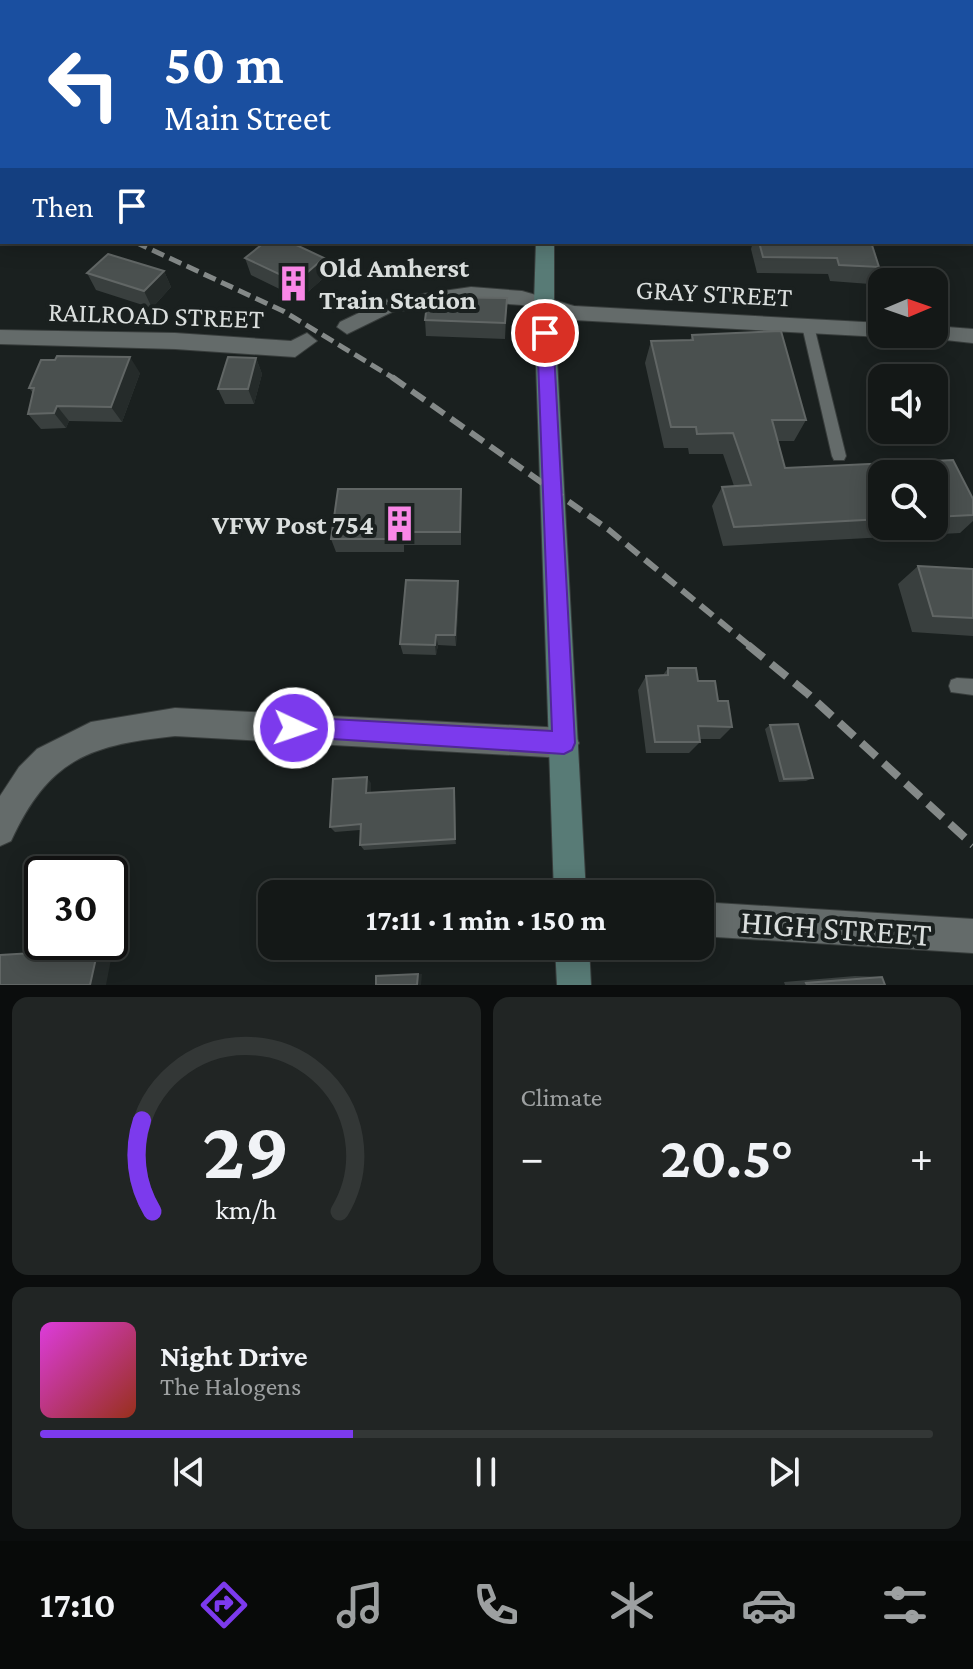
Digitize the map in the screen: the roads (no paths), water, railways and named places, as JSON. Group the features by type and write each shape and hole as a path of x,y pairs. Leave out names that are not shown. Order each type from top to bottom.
{"main road":[{"path":"545,244 544,304 569,880"},
{"path":"573,960 574,985"}],"street":[{"path":"347,327 388,306 424,299 501,295 544,304"},
{"name":"GRAY STREET","path":"544,304 574,313 868,329"},
{"path":"948,334 973,336"},
{"name":"RAILROAD STREET","path":"0,337 175,341 295,349 307,341"},
{"path":"0,830 22,784 47,759 78,741 122,727 175,722 564,743"},
{"name":"HIGH STREET","path":"714,920 973,936"}],"lane":[{"path":"808,326 839,456"}],"railway":[{"path":"139,244 283,311 394,378"},
{"path":"394,378 609,530 751,647"},
{"path":"748,645 808,694 973,845"}],"place":[{"name":"Old Amherst Train Station","path":"293,283"},
{"name":"VFW Post 754","path":"400,524"}]}
